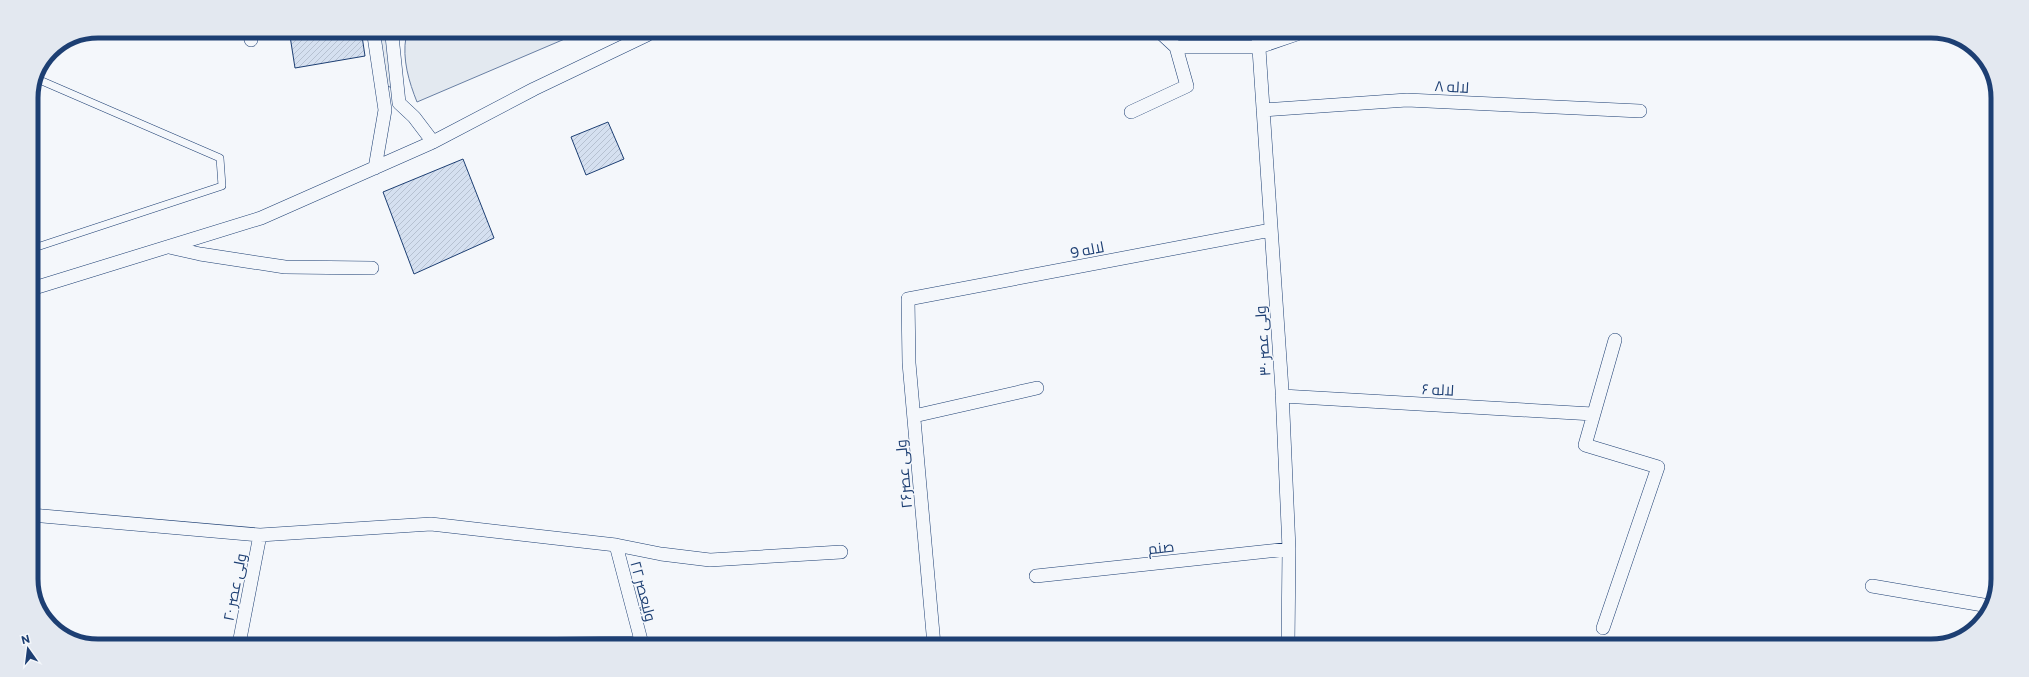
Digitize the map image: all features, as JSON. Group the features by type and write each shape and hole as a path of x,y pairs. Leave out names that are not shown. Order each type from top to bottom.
{"street":[{"path":"374,38 385,110 375,168"},
{"path":"392,38 399,102 414,116 433,142"},
{"path":"38,288 261,218 433,142 534,88 642,38"},
{"path":"1132,112 1187,86 1176,47 1166,38"},
{"path":"1176,47 1259,41 1276,38"},
{"name":"ولی عصر ۳۰","path":"1259,41 1282,396 1289,549 1288,639"},
{"name":"لاله ۸","path":"1263,110 1407,100 1640,111"},
{"name":"لاله 9","path":"908,299 1271,230"},
{"path":"169,247 200,254 285,267 372,268"},
{"name":"ولی عصر۲۶","path":"908,299 909,363 933,639"},
{"path":"1603,628 1658,467 1585,445 1615,340"},
{"path":"914,416 1037,388"},
{"name":"لاله ۶","path":"1282,396 1593,414"},
{"path":"38,516 260,535 431,524 616,545 661,554 710,560 841,552"},
{"name":"ولی عصر ۲۰","path":"241,639 260,535"},
{"name":"ولیعصر ۲۲","path":"616,545 641,639"},
{"name":"صنم","path":"1036,576 1289,549"},
{"path":"1872,586 1984,605"}],"lane":[{"path":"38,247 222,186 220,158 41,81"}],"shaded area":[{"path":"380,38 386,38 393,88 387,86"},
{"path":"406,38 567,38 417,102 407,70"}],"building":[{"path":"290,38 362,38 365,56 295,68"},
{"path":"608,122 624,159 586,175 571,137"},
{"path":"463,159 494,238 414,274 383,192"}]}
